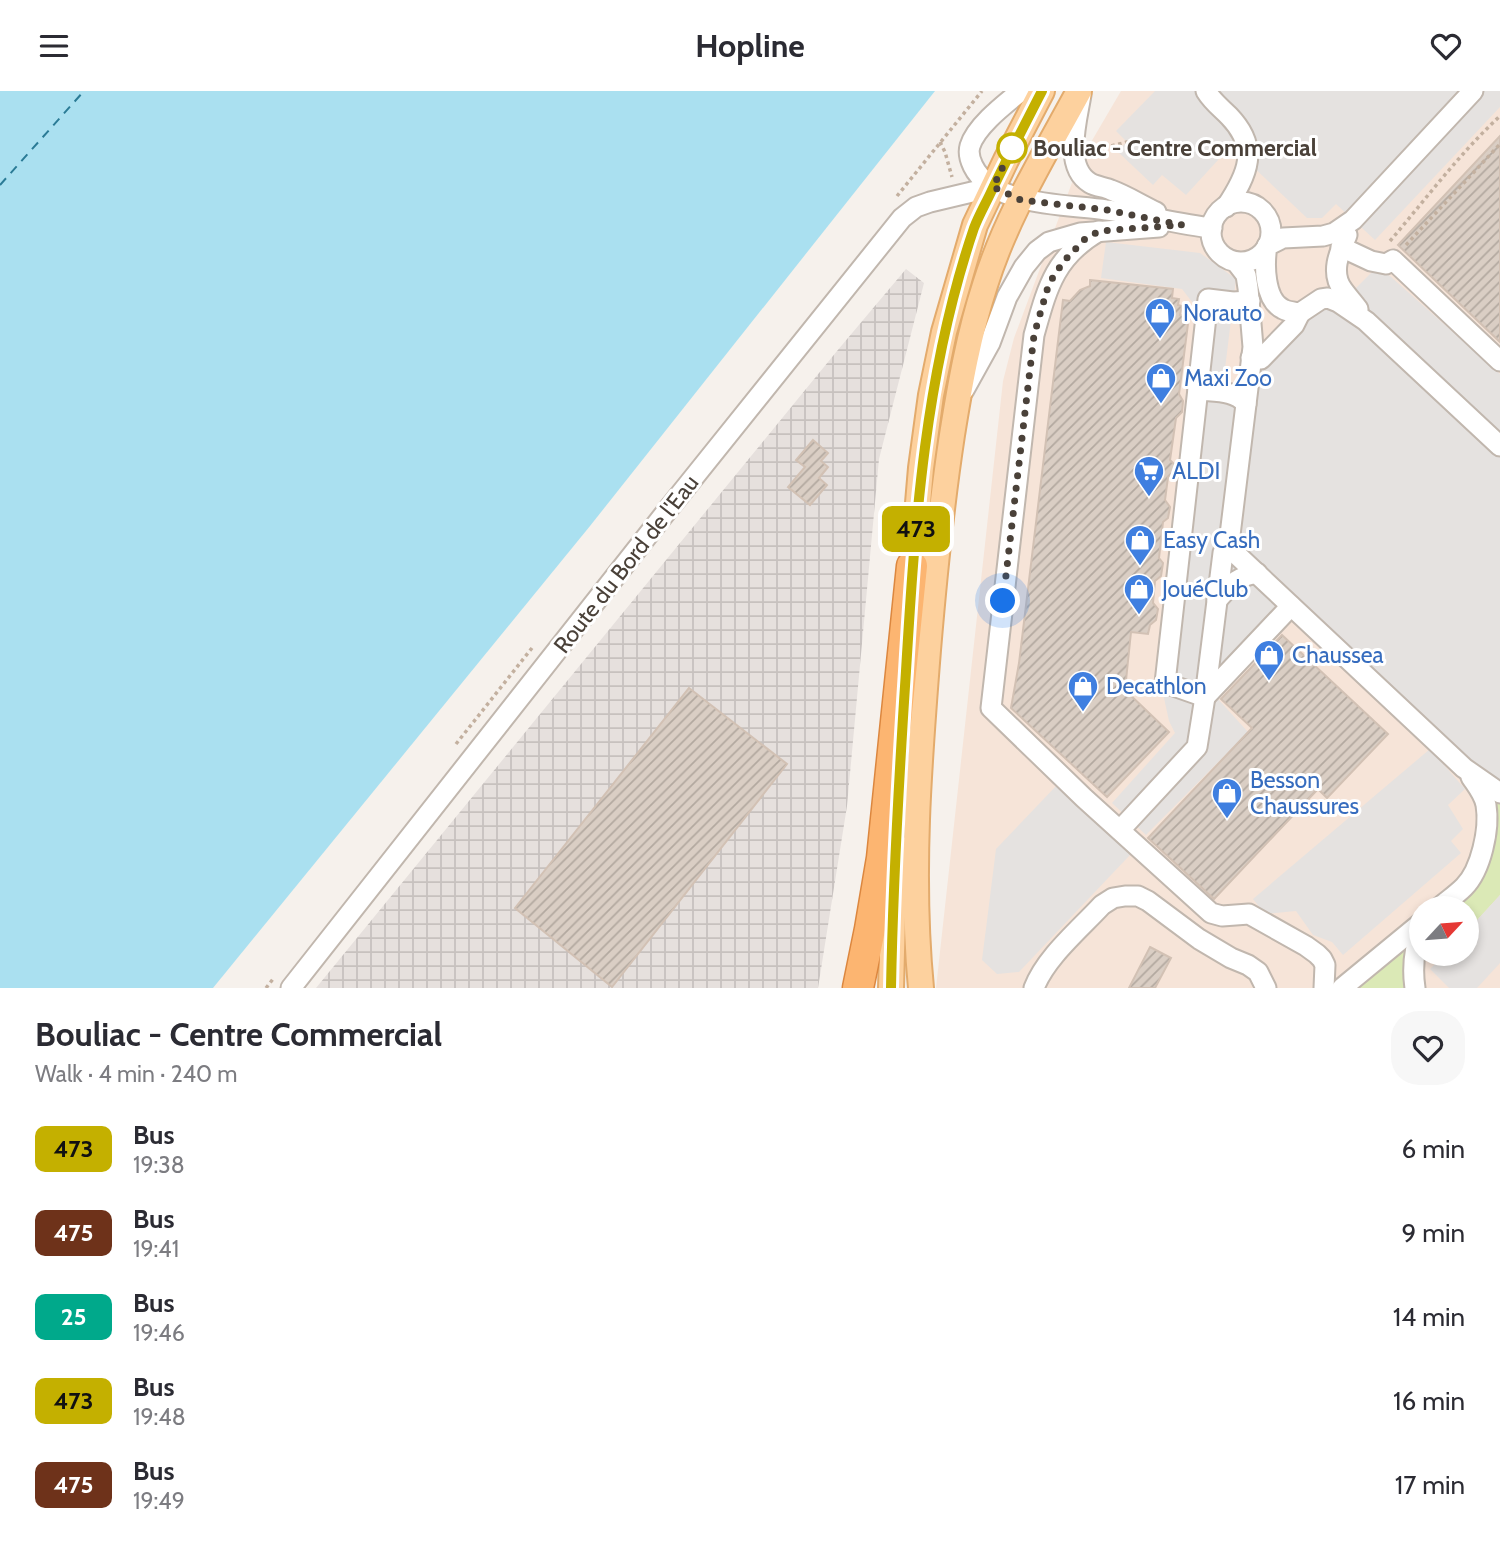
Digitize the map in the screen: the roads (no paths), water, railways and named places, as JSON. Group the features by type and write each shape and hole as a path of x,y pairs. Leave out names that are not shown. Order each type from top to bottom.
{"highway":[{"path":"858,988 882,858 912,566"}],"main road":[{"path":"891,988 895,856 912,566 931,395 944,332 975,225 1042,91"},
{"path":"921,988 917,927 918,784 935,562 958,400 970,337 1003,236 1081,91"}],"street":[{"path":"1021,91 979,131 970,145 969,155 975,170 993,187 1021,200 1107,210 1182,225 1212,228"},
{"path":"1081,91 1075,127 1074,156 1081,175 1090,183 1111,190 1182,225"},
{"path":"1206,91 1239,127 1248,148 1246,171 1238,189 1214,219 1212,228 1214,246 1227,259 1236,262 1251,261 1267,246 1283,238 1334,233 1353,220 1474,91"},
{"name":"Route du Bord de l'Eau","path":"291,988 662,517 902,218 916,207 993,187"},
{"path":"1226,207 1235,203 1254,205 1268,219 1270,237 1265,269 1269,289 1276,304 1284,310 1300,313"},
{"path":"1353,220 1337,259 1337,278 1341,288 1366,321"},
{"path":"958,400 990,343 1007,297 1024,267 1037,251 1049,242 1080,233 1182,225"},
{"path":"1099,231 1085,239 1053,277 1034,335 991,708 1084,798 1211,913 1222,916 1249,914 1317,954 1325,965 1325,988"},
{"path":"1341,247 1371,261 1386,264 1393,260 1500,361"},
{"path":"1120,830 1197,747 1223,553 1230,535 1253,347 1245,275 1236,262"},
{"path":"1251,358 1261,359 1294,325 1300,313 1321,299 1328,298 1366,321 1500,446"},
{"path":"1205,697 1165,683 1208,299 1250,301"},
{"path":"1198,390 1235,394 1246,404"},
{"path":"1230,535 1237,555 1464,768 1500,793"},
{"path":"1217,600 1236,580 1257,573"},
{"path":"1205,697 1291,606"},
{"path":"1453,896 1465,886 1476,869 1487,819 1486,804 1480,789 1464,768"},
{"path":"1034,988 1049,962 1102,905 1113,898 1125,896 1138,896 1148,901 1199,939 1248,965 1258,972 1266,988"},
{"path":"1342,988 1409,933"},
{"path":"1414,966 1415,988"},
{"path":"1247,988 1266,988"}],"water":[{"path":"0,91 935,91 590,526 213,988 0,988"}],"place":[{"name":"Bouliac - Centre Commercial","path":"1012,148"},
{"name":"Norauto","path":"1160,340"},
{"name":"Maxi Zoo","path":"1161,405"},
{"name":"ALDI","path":"1149,498"},
{"name":"Easy Cash","path":"1140,567"},
{"name":"JouéClub","path":"1139,616"},
{"name":"Chaussea","path":"1269,682"},
{"name":"Decathlon","path":"1083,713"},
{"name":"Besson Chaussures","path":"1227,820"}]}
